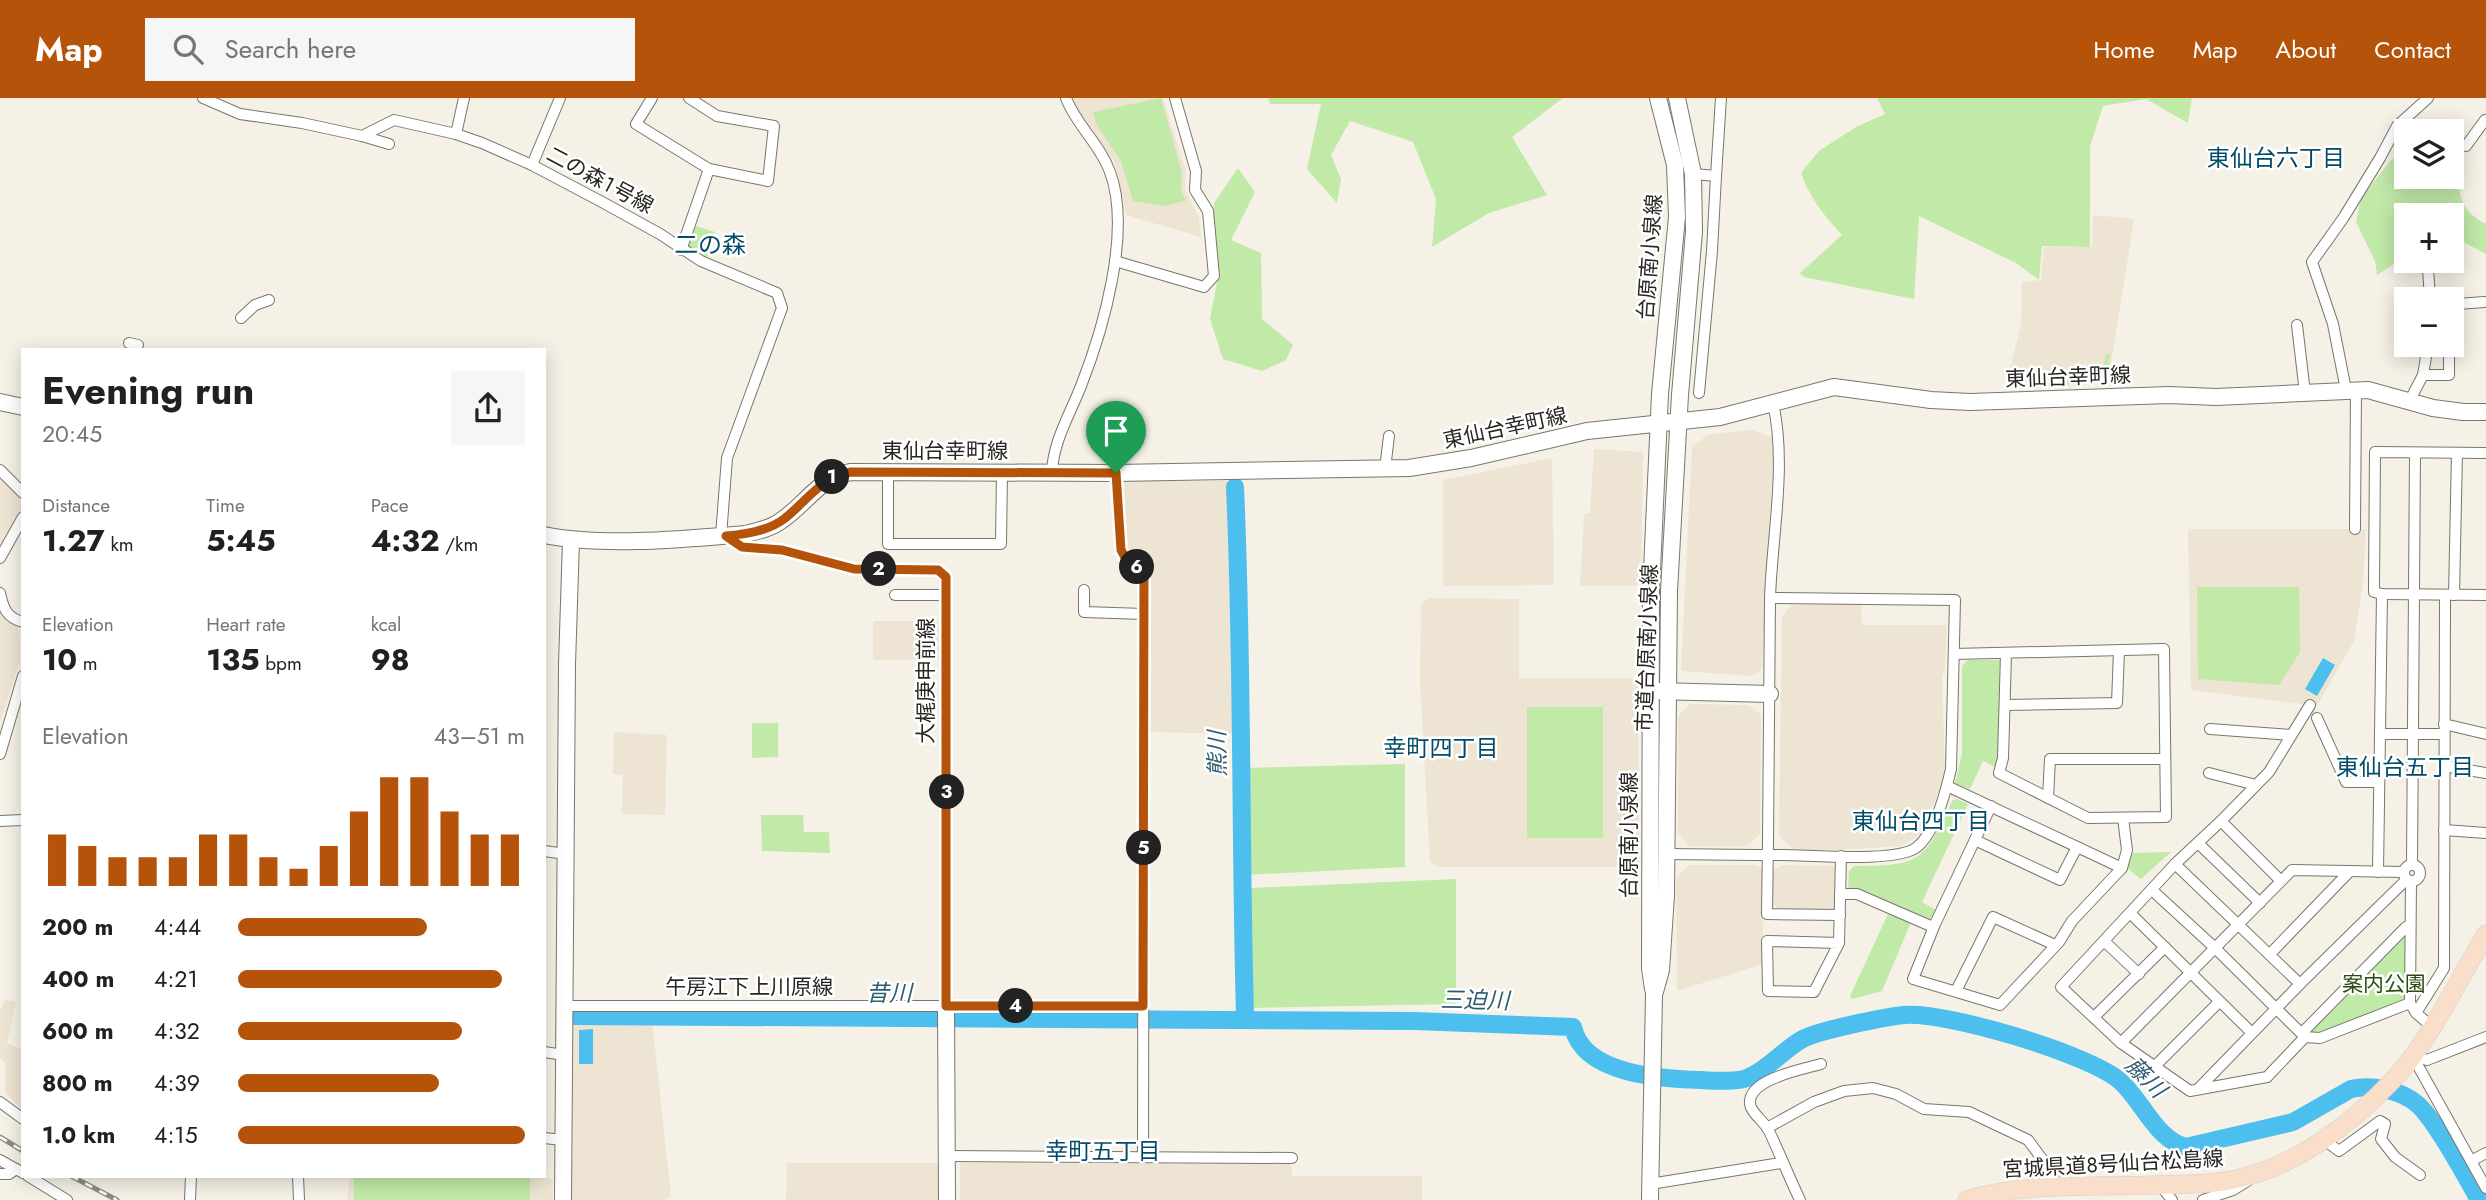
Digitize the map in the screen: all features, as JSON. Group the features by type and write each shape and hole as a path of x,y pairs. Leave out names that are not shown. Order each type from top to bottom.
{"main road":[{"name":"宮城県道8号仙台松島線","path":"1967,1200 2011,1191 2067,1192 2214,1182 2257,1174 2304,1152 2392,1081 2431,1026 2486,934"}],"street":[{"path":"202,98 240,114 362,136 389,144"},
{"path":"456,134 464,98"},
{"path":"532,165 560,98"},
{"path":"652,98 636,124 709,169 768,181 774,125 717,116 689,98"},
{"path":"1052,472 1054,450 1092,358 1115,261 1118,237 1116,203 1110,172 1097,146 1066,98"},
{"path":"1115,261 1204,287 1214,276 1208,211 1195,190 1196,171 1175,98"},
{"name":"台原南小泉線","path":"1654,995 1650,968 1658,691 1651,592 1662,379 1677,218 1673,156 1658,98"},
{"name":"市道台原南小泉線","path":"1650,1192 1654,995 1661,970 1666,854 1658,691 1694,233 1693,174 1677,98"},
{"path":"1699,393 1721,98"},
{"path":"2355,529 2351,390 2312,262 2344,217 2397,126 2428,98"},
{"name":"二の森１号線","path":"362,136 394,120 456,134 532,165 660,234 701,261 777,293 782,308 727,458 723,536"},
{"path":"2466,146 2486,120"},
{"path":"681,250 709,169"},
{"path":"1693,174 1716,176"},
{"path":"241,318 255,305 269,300"},
{"path":"2464,304 2484,302"},
{"path":"2297,325 2305,393"},
{"path":"2410,400 2423,375 2426,357"},
{"path":"2423,375 2449,375 2449,357"},
{"name":"東仙台幸町線","path":"546,535 571,541 723,536 764,529 782,520 825,481 837,474 1385,469 1471,458 1587,431 1720,417 1834,387 1931,400 1970,402 2110,396 2216,397 2375,390 2433,408 2486,412"},
{"path":"0,402 21,407"},
{"path":"1773,403 1779,454 1770,598 1767,914 1840,915"},
{"path":"1385,469 1388,436"},
{"path":"2486,453 2375,452 2374,592 2486,595"},
{"path":"2415,453 2409,874 2410,1003 2416,1013 2431,1026"},
{"path":"2416,1013 2444,968 2444,729 2457,453"},
{"path":"0,470 21,492"},
{"path":"888,472 888,544 1002,544 1002,472"},
{"path":"1116,473 1121,550 1126,559 1144,572 1143,1157"},
{"path":"0,558 21,521"},
{"name":"大梶庚申前線","path":"723,536 742,547 782,550 854,569 938,570 946,577 947,1200"},
{"path":"563,1200 567,664 571,541"},
{"path":"1084,590 1084,611 1144,614"},
{"path":"0,593 5,610 13,620 21,622"},
{"path":"2378,872 2382,594"},
{"path":"895,595 947,595"},
{"path":"1666,854 1902,855 1916,848 1927,835 1947,786 1951,769 1955,600 1770,598"},
{"path":"1954,653 2164,649 2166,817 2088,818 1999,773 2003,758 2006,654"},
{"path":"2005,705 2117,704 2119,651"},
{"path":"1,749 21,683"},
{"path":"1658,691 1770,694"},
{"path":"2310,705 2269,772 2175,864 2062,987 2121,1043 2190,1091 2267,1077 2303,1035 2406,927 2410,927"},
{"path":"2318,718 2346,782 2379,782"},
{"path":"2210,729 2291,735"},
{"path":"2380,734 2413,734 2444,729 2486,734"},
{"path":"2048,798 2050,759 2165,759"},
{"path":"2444,766 2486,773"},
{"path":"2209,773 2256,785"},
{"path":"1947,786 2122,868"},
{"path":"1991,806 1933,927 1913,979 2000,1004 2122,868 2127,850 2123,818"},
{"path":"0,821 21,820"},
{"path":"2221,821 2281,881"},
{"path":"2444,830 2486,833"},
{"path":"1975,840 2060,880 2077,847"},
{"path":"2198,844 2260,903"},
{"path":"546,851 566,854"},
{"path":"1839,943 1767,941 1768,990 1814,992 1839,943 1841,856"},
{"path":"2175,864 2300,984"},
{"path":"2121,1043 2292,870 2409,874"},
{"path":"2270,954 2350,871"},
{"path":"2199,1088 2409,874"},
{"path":"2153,891 2303,1035 2320,1038 2410,1003"},
{"path":"1840,894 1857,894 1933,927"},
{"path":"2131,914 2252,1033"},
{"path":"1956,992 1993,917 2055,945"},
{"path":"2104,941 2139,974"},
{"path":"2094,1017 2165,947"},
{"path":"2154,1067 2219,1002"},
{"name":"午房江下上川原線","path":"564,1006 1143,1015"},
{"path":"2412,1055 2427,1060 2486,1037"},
{"path":"546,1052 564,1055"},
{"path":"2412,1055 2486,1188"},
{"path":"1800,1200 1768,1128 1750,1106 1756,1089 1765,1081 1821,1064"},
{"path":"1768,1128 1814,1102 1844,1091 1873,1088 1896,1094 1924,1109 1969,1112 2028,1140 2067,1192"},
{"path":"0,1102 21,1118"},
{"path":"2323,1139 2339,1151 2380,1122 2385,1124 2381,1139 2395,1157 2420,1175"},
{"path":"546,1139 564,1140"},
{"path":"2470,1161 2486,1153"},
{"path":"947,1156 1292,1158"},
{"path":"0,1160 19,1171"},
{"path":"1650,1192 1782,1163"},
{"path":"0,1174 19,1171"},
{"path":"2203,1200 2233,1190 2257,1174"},
{"path":"31,1178 67,1200"},
{"path":"190,1200 191,1178"},
{"path":"298,1178 299,1200"},
{"path":"2160,1185 2172,1200"}],"shaded area":[{"path":"1071,98 1163,98 1186,172 1185,189 1199,217 1201,237 1126,215 1115,163"},
{"path":"2093,215 2134,219 2108,383 2023,388 2010,368 2021,325 2022,282 2041,280 2044,247 2092,247"},
{"path":"1752,430 1774,438 1762,669 1752,676 1681,671 1692,447 1709,434"},
{"path":"1594,449 1643,452 1641,579 1636,586 1580,586 1584,514 1590,513"},
{"path":"1552,458 1554,585 1443,586 1443,480"},
{"path":"0,477 21,497 21,508 20,517 0,546"},
{"path":"1124,481 1233,481 1235,734 1149,732 1145,566 1130,556 1125,543"},
{"path":"2188,529 2366,529 2363,583 2354,641 2317,706 2191,690"},
{"path":"1428,598 1519,599 1519,678 1638,678 1639,863 1634,867 1439,867 1430,862 1420,680 1421,605"},
{"path":"1861,604 1862,625 1947,625 1945,668 1942,677 1945,777 1920,834 1902,846 1794,850 1779,836 1782,616 1792,605"},
{"path":"0,606 5,618 18,627 20,660 0,723"},
{"path":"873,621 943,621 943,659 873,660"},
{"path":"1690,704 1749,705 1761,715 1760,834 1747,846 1689,846 1678,833 1678,716"},
{"path":"614,732 667,735 665,815 622,814 623,775 613,774"},
{"path":"1689,865 1756,865 1763,869 1763,964 1677,991 1676,877"},
{"path":"1783,865 1836,866 1835,907 1832,910 1779,910 1773,904 1773,871"},
{"path":"5,1000 16,1002 7,1043 21,1049 21,1108 5,1093 5,1063 0,1057 0,1010"},
{"path":"652,1020 671,1196 665,1200 571,1200 573,1021"},
{"path":"787,1163 938,1163 938,1200 786,1200"},
{"path":"960,1163 1291,1164 1292,1176 1422,1176 1422,1200 960,1200"},
{"path":"350,1178 553,1179 553,1200 347,1200"}],"green space":[{"path":"1161,98 1182,173 1181,192 1186,200 1167,206 1133,201 1121,161 1096,124 1093,112"},
{"path":"1268,98 1563,98 1512,137 1547,195 1489,213 1432,247 1436,199 1413,142 1350,121 1331,155 1341,179 1337,203 1307,169 1321,104 1270,104"},
{"path":"1877,98 2192,98 2188,123 2146,99 2103,106 2090,146 2090,247 2042,246 2039,280 2016,263 1919,216 1914,299 1804,277 1800,273 1842,235 1818,206 1801,173 1819,151 1856,127 1885,114"},
{"path":"2394,158 2394,189 2460,189 2464,203 2394,203 2394,264 2377,275 2375,261 2356,222 2361,198"},
{"path":"1238,168 1255,192 1231,240 1261,253 1262,319 1293,345 1286,360 1262,371 1223,359 1210,319 1218,277 1213,232 1214,203"},
{"path":"2464,204 2486,224 2486,254 2464,242"},
{"path":"696,226 715,232 707,258 686,245"},
{"path":"2106,354 2110,354 2106,381 2046,386 2052,374 2082,377 2102,373"},
{"path":"2197,587 2299,587 2300,652 2279,685 2198,679"},
{"path":"1968,660 2000,660 1998,757 1995,767 1983,761 1970,789 1955,783 1962,754 1962,666"},
{"path":"1527,707 1603,707 1603,838 1527,838"},
{"path":"752,723 778,723 778,757 752,758"},
{"path":"1405,764 1405,867 1243,875 1242,768"},
{"path":"1957,799 1968,804 1922,902 1936,910 1934,916 1927,920 1848,887 1849,871 1854,866 1894,864 1918,856 1927,848 1952,801"},
{"path":"761,815 803,815 804,832 829,832 830,853 762,851"},
{"path":"2171,852 2141,879 2127,868 2131,853"},
{"path":"1456,879 1456,1004 1250,1008 1250,888"},
{"path":"1889,912 1911,922 1882,991 1852,999 1850,996"},
{"name":"案内公園","path":"2406,933 2407,998 2315,1035 2308,1031"},
{"path":"354,1178 530,1178 530,1200 354,1200"}],"water":[{"path":"2323,658 2335,665 2317,696 2305,689"},
{"path":"593,1029 593,1064 579,1064 579,1030"}],"waterway":[{"name":"熊川","path":"1235,487 1243,949 1247,1019"},
{"name":"三迫川","path":"573,1016 1414,1021 1573,1027 1580,1043 1608,1065 1666,1078 1723,1081 1752,1076 1809,1036 1895,1016 1924,1016 2016,1036 2104,1070 2128,1089 2166,1136 2186,1147 2293,1122 2351,1089 2386,1089 2410,1099 2425,1112 2479,1200"}],"railway":[{"path":"0,1137 21,1150"},
{"path":"75,1178 117,1200"}],"district":[{"name":"東仙台六丁目","path":"2276,158"},
{"name":"二の森","path":"710,245"},
{"name":"幸町四丁目","path":"1441,748"},
{"name":"東仙台五丁目","path":"2405,767"},
{"name":"東仙台四丁目","path":"1921,821"},
{"name":"幸町五丁目","path":"1103,1151"}],"route":[{"path":"1116,473 1121,550 1126,559 1144,572 1143,1006 946,1006 946,577 938,570 854,569 782,550 742,547 726,536 764,529 782,520 825,481 837,474 1116,473"}],"water label":[{"name":"昔川","path":"889,993"},
{"name":"藤川","path":"2146,1077"}]}
